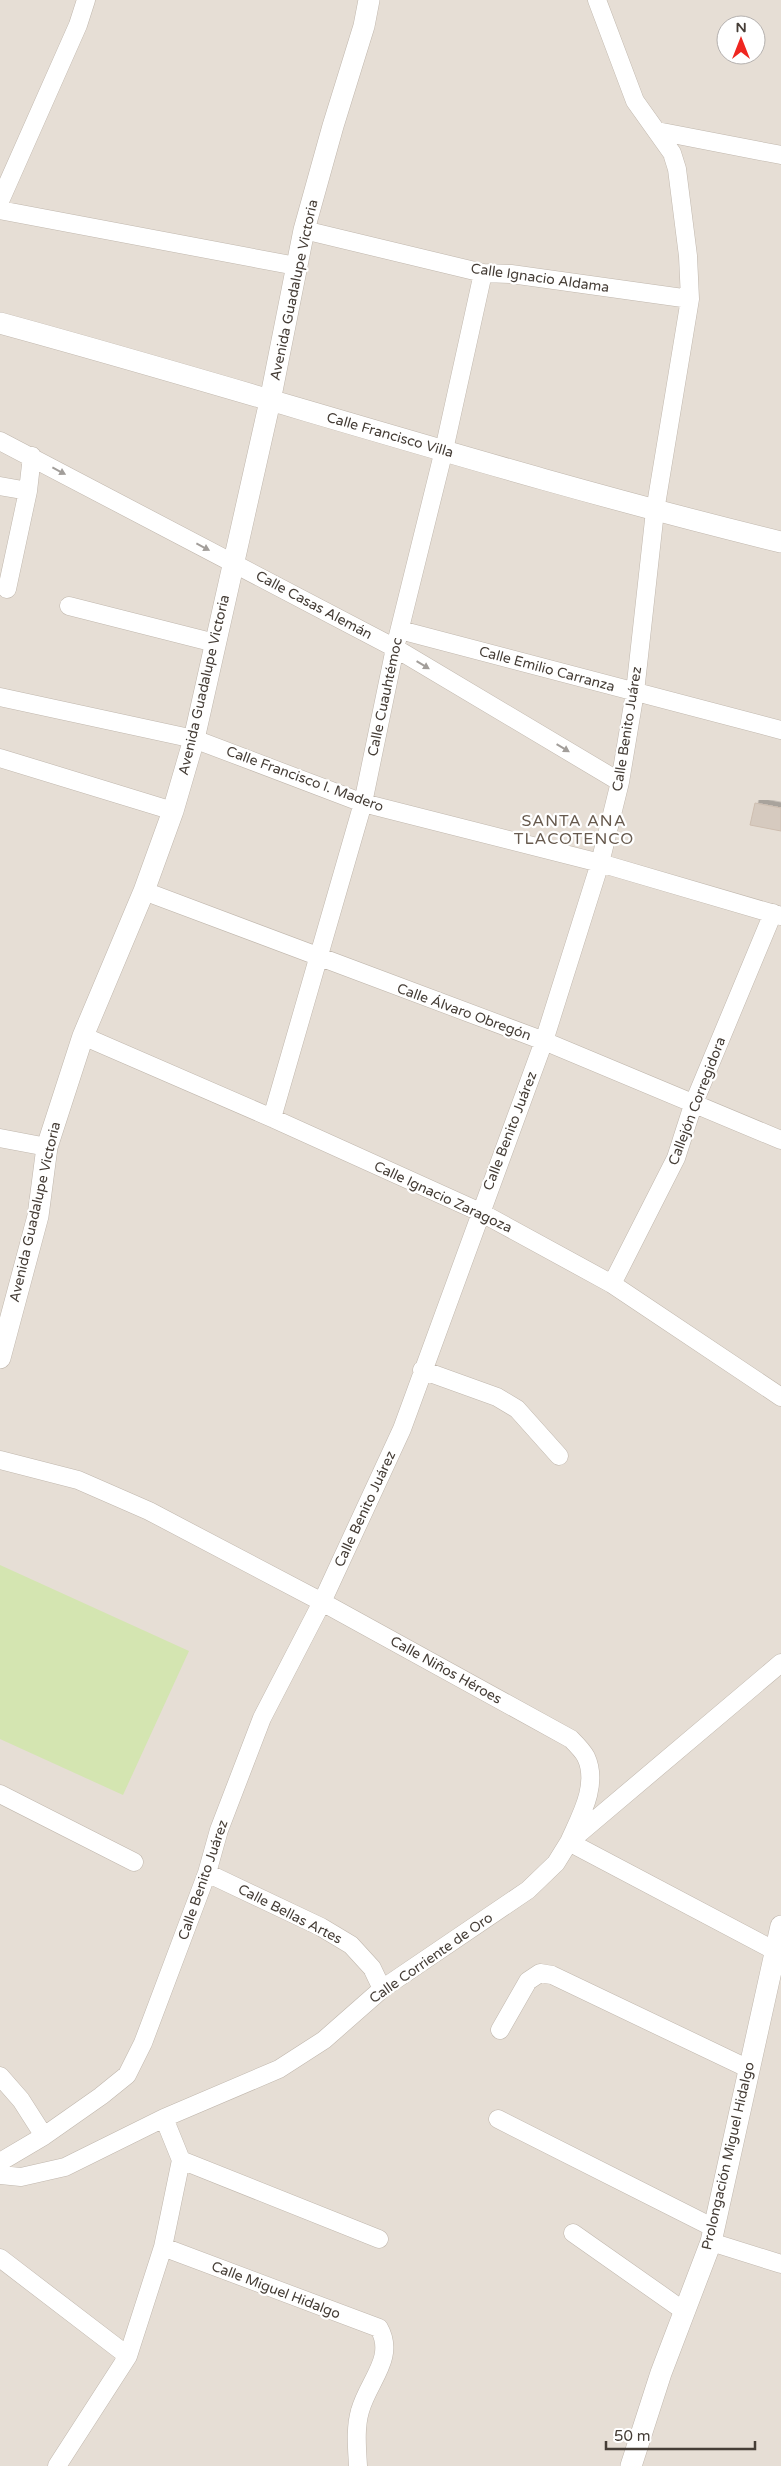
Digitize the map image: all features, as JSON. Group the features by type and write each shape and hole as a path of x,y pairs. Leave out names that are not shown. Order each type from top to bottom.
{"street":[{"path":"0,201 78,25 86,0"},
{"name":"Avenida Guadalupe Victoria","path":"0,1358 38,1216 47,1147 84,1036 144,891 173,811 194,739 270,401 304,230 333,126 364,26 368,0"},
{"name":"Calle Benito Juárez","path":"0,2162 44,2136 101,2096 127,2075 143,2043 207,1873 219,1830 262,1718 322,1602 402,1429 544,1041 600,863 620,782 635,692 655,511 690,299 688,256 677,169 672,153 657,131 644,117 635,101 597,0"},
{"path":"657,131 781,155"},
{"path":"0,210 296,266"},
{"name":"Calle Ignacio Aldama","path":"304,230 483,273 511,274 690,299"},
{"name":"Calle Cuauhtémoc","path":"272,1118 320,958 363,803 395,648 444,450 483,273"},
{"name":"Calle Francisco Villa","path":"0,323 145,363 270,401 655,511 781,542"},
{"name":"Calle Casas Alemán","path":"0,441 32,456 395,648 620,782"},
{"path":"7,589 28,491 32,456"},
{"path":"0,486 28,491"},
{"path":"69,606 215,642"},
{"name":"Calle Emilio Carranza","path":"400,630 781,730"},
{"name":"Calle Francisco I. Madero","path":"0,698 194,739 363,803 600,863 777,914"},
{"path":"0,758 173,811"},
{"name":"Calle Álvaro Obregón","path":"144,891 544,1041 693,1105 781,1140"},
{"name":"Callejón Corregidora","path":"612,1284 676,1158 693,1105 777,914"},
{"name":"Calle Ignacio Zaragoza","path":"84,1036 480,1212 612,1284 781,1396"},
{"path":"0,1138 47,1147"},
{"path":"422,1370 497,1397 517,1409 559,1456"},
{"name":"Calle Niños Héroes","path":"0,1460 78,1480 149,1511 322,1602 571,1739 586,1757 591,1780 586,1803 569,1842"},
{"name":"Calle Corriente de Oro","path":"0,2175 21,2177 65,2167 164,2118 279,2069 324,2040 382,1989 528,1890 556,1863 569,1842 781,1663"},
{"path":"0,1794 134,1862"},
{"path":"569,1842 778,1952"},
{"name":"Calle Bellas Artes","path":"207,1873 321,1927 351,1945 372,1968 382,1989"},
{"name":"Prolongación Miguel Hidalgo","path":"631,2466 712,2235 749,2069 778,1952 781,1926"},
{"path":"500,2030 528,1981 540,1973 552,1975 749,2069"},
{"path":"0,2076 21,2100 44,2136"},
{"path":"57,2466 128,2356 164,2247 181,2160 164,2118"},
{"path":"498,2119 712,2235 781,2264"},
{"path":"181,2160 379,2240"},
{"path":"573,2232 684,2311"},
{"name":"Calle Miguel Hidalgo","path":"164,2247 379,2328 385,2339 386,2353 360,2412 357,2444 358,2466"},
{"path":"0,2258 128,2356"}],"shaded area":[{"path":"0,0 781,0 781,2466 0,2466"}],"green space":[{"path":"0,1565 189,1651 123,1795 0,1739"}],"building":[{"path":"755,803 781,808 781,831 750,825"}],"district":[{"name":"SANTA ANA TLACOTENCO","path":"574,830"}]}
